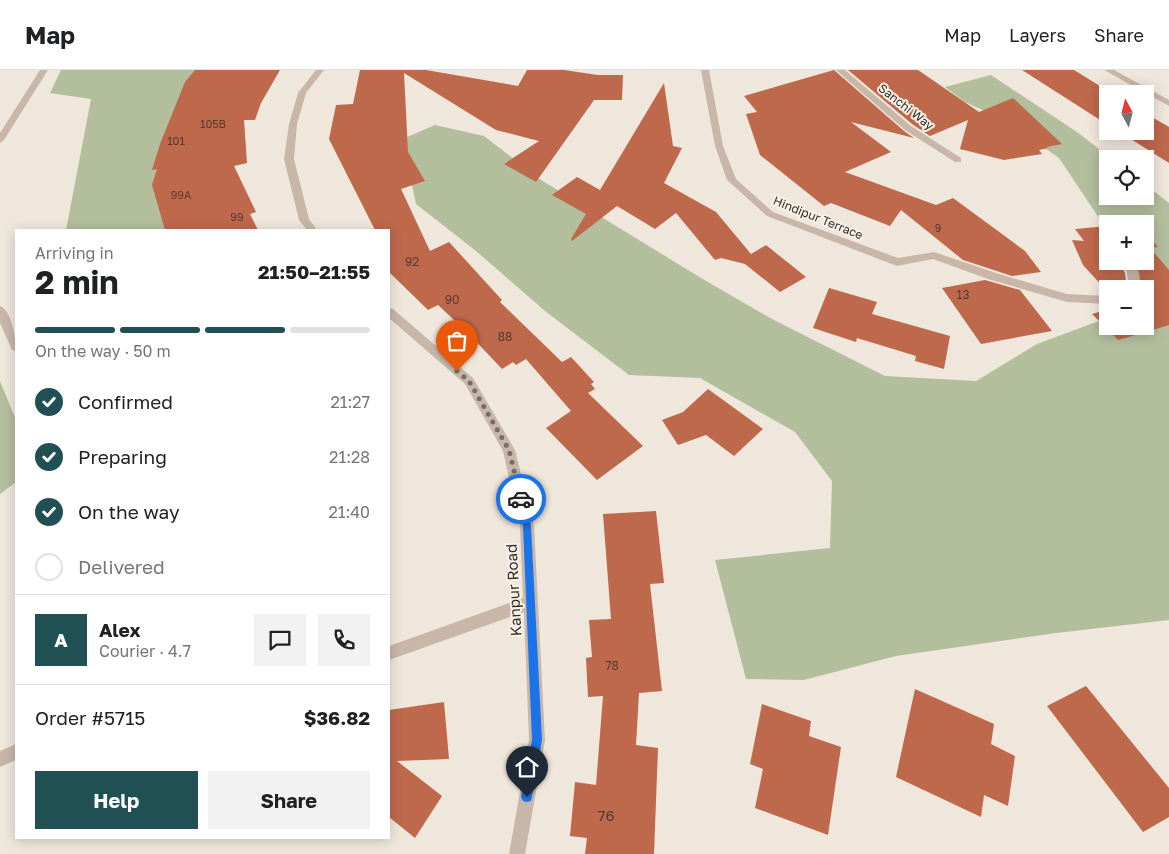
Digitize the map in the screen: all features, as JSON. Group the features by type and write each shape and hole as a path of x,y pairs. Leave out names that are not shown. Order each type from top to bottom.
{"street":[{"path":"0,140 44,70"},
{"path":"311,229 304,220 289,159 293,124 302,93 320,70"},
{"name":"Hindipur Terrace","path":"706,70 718,146 732,180 770,214 897,262 934,256 992,276 1067,298 1099,300"},
{"name":"Sanchi Way","path":"840,70 908,128 958,160"},
{"path":"1108,70 1169,103"},
{"path":"0,310 15,345"},
{"name":"Kanpur Road","path":"390,313 469,381 509,450 527,526 537,740 517,854"},
{"path":"390,653 532,602"},
{"path":"0,759 15,752"}],"green space":[{"path":"61,70 210,70 182,229 66,229 91,99 50,93"},
{"path":"991,75 1077,132 1100,150 1099,205 1154,205 1154,191 1169,203 1169,620 1056,633 896,656 804,680 746,679 715,560 830,548 832,481 795,432 700,378 629,375 545,311 476,251 416,204 408,167 407,137 435,125 484,136 541,180 701,278 772,319 885,376 976,381 1037,344 1099,321 1099,335 1154,335 1154,280 1132,280 1130,270 1154,270 1154,215 1099,215 1099,218 1059,158 1007,121 965,102 945,87"},
{"path":"0,381 15,418 15,483 0,494"}],"building":[{"path":"195,70 280,70 261,103 255,120 244,120 247,163 234,166 256,212 250,214 258,229 165,229 152,185 157,169 152,170 160,144 185,82"},
{"path":"360,70 426,70 518,86 527,70 564,70 598,75 623,75 622,100 594,100 536,182 504,164 539,141 496,130 404,73 408,152 425,181 401,189 430,251 449,242 502,300 500,302 562,362 571,357 594,382 591,384 595,389 588,393 643,446 597,480 546,428 571,411 526,359 516,365 513,362 502,369 438,305 428,310 390,273 390,229 374,229 329,139 336,105 353,104"},
{"path":"834,70 914,138 851,122 891,152 845,172 936,205 953,198 1025,251 1041,272 1012,276 963,260 901,210 890,226 831,203 824,206 760,155 746,114 757,112 744,96"},
{"path":"848,70 918,70 979,112 1013,98 1062,144 1039,150 1042,154 1004,160 960,149 968,120 930,136 912,124"},
{"path":"1022,70 1074,70 1099,85 1099,119"},
{"path":"664,83 673,146 682,148 664,183 716,212 751,254 766,245 806,277 780,292 745,264 721,258 715,260 676,213 655,229 617,206 572,241 571,239 586,214 552,195 577,177 600,190"},
{"path":"1154,118 1169,127 1169,163 1154,154 1154,150 1148,150 1132,140 1154,140"},
{"path":"1099,227 1099,270 1123,270 1126,280 1099,280 1099,283 1083,265 1072,240 1084,241 1075,229"},
{"path":"1154,253 1169,270 1169,325 1154,329 1154,280 1140,280 1138,270 1154,270"},
{"path":"985,280 1020,290 1052,331 981,344 942,288"},
{"path":"829,288 877,302 872,314 950,336 944,369 915,361 916,356 857,338 856,342 813,328"},
{"path":"1099,312 1099,321 1092,314"},
{"path":"1113,335 1135,335 1118,340"},
{"path":"708,389 763,429 734,456 706,435 678,445 662,420 683,412"},
{"path":"656,511 664,583 650,584 662,691 639,693 636,745 658,748 654,854 585,854 587,838 570,836 575,782 596,785 603,696 588,697 586,658 592,657 589,620 611,619 603,514"},
{"path":"1086,686 1169,788 1169,817 1143,832 1047,706"},
{"path":"915,689 994,724 991,744 1015,756 1008,806 984,795 981,817 896,777"},
{"path":"444,702 449,759 397,761 442,796 415,838 390,818 390,710"},
{"path":"762,704 811,721 809,736 841,747 828,835 755,808 763,769 750,764"}],"way so far":[{"path":"457,371 469,381 509,450 521,499"}],"route":[{"path":"521,499 527,526 537,740 527,797"}]}
